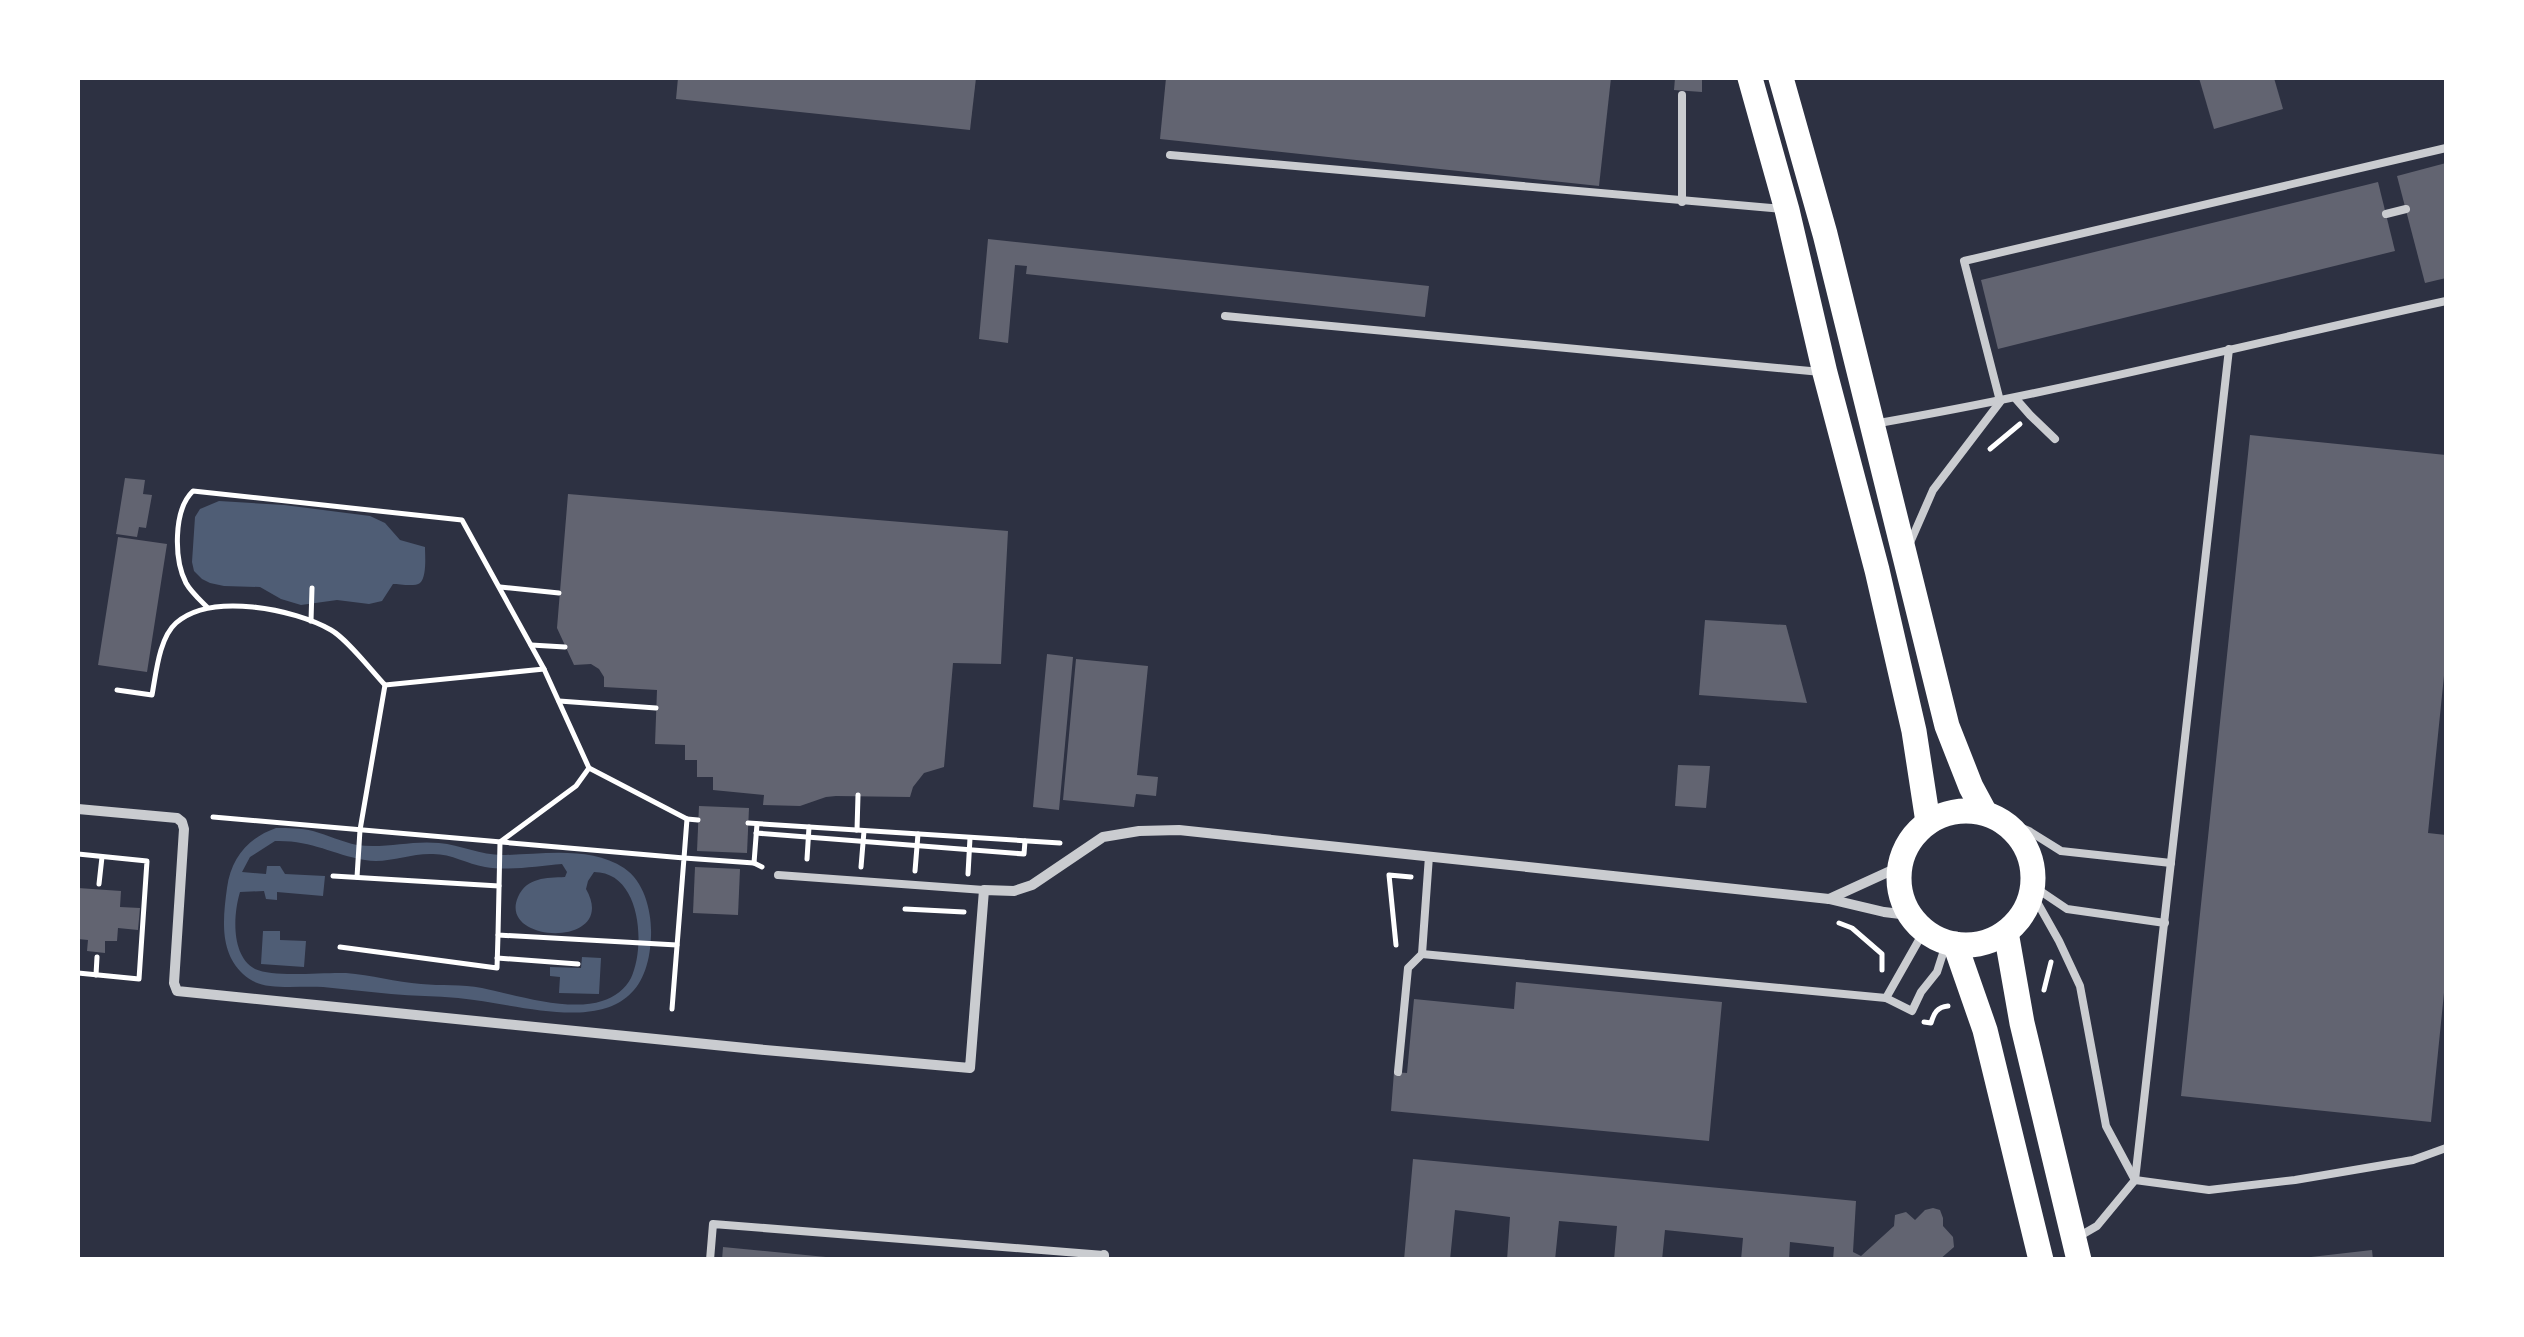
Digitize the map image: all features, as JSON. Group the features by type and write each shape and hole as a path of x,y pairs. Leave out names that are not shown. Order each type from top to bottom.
{"main road":[{"path":"1750,78 1877,570 1906,696 1928,822"},
{"path":"1781,78 1826,234 1947,726 1971,788 1992,816 2022,841 2033,870 2032,890 2024,911 2006,932 1982,943 1934,933"},
{"path":"1992,816 1961,810 1928,822 1909,841 1899,867 1898,884 1902,900 1934,933 1986,1030 2041,1260"},
{"path":"2006,932 2026,1040 2077,1249"}],"street":[{"path":"78,809 177,818 182,822 174,983 177,990 185,993 970,1068 984,890 1014,891 1032,885 1102,836 1179,830 1829,899 1884,912 1934,933"},
{"path":"1829,899 1899,867"}],"lane":[{"path":"1682,95 1682,202"},
{"path":"2000,402 1964,261 2446,148"},
{"path":"1170,155 1787,210"},
{"path":"2386,214 2406,209"},
{"path":"1874,424 2016,399 2446,301"},
{"path":"1979,317 1989,314"},
{"path":"1226,316 1825,373"},
{"path":"2077,1249 2136,1180 2229,348"},
{"path":"2016,399 2056,438"},
{"path":"1905,554 1933,490 2000,402"},
{"path":"1992,816 2061,850 2172,863"},
{"path":"1398,1072 1408,968 1422,954 1429,856"},
{"path":"778,875 984,890"},
{"path":"2032,890 2067,909 2165,923"},
{"path":"2032,890 2080,986 2106,1126 2136,1180"},
{"path":"1422,954 1883,998 1912,1010 1937,972 1934,933"},
{"path":"1883,998 1934,933"},
{"path":"2136,1180 2209,1190 2413,1160 2446,1148"},
{"path":"710,1260 713,1224 1104,1257"}],"path":[{"path":"1986,452 2030,415"},
{"path":"207,607 184,580 178,551 180,510 193,492 462,520 544,669 589,768 686,820 698,820"},
{"path":"500,588 560,592"},
{"path":"311,621 312,592"},
{"path":"117,690 152,695 161,647 175,623 207,607 236,604 311,621 334,631 385,685"},
{"path":"531,646 565,647"},
{"path":"385,685 544,669"},
{"path":"358,878 360,832 385,685"},
{"path":"559,701 656,708"},
{"path":"500,844 576,786 589,768"},
{"path":"858,795 863,842 860,881"},
{"path":"213,817 500,844 754,862 778,875"},
{"path":"672,1009 686,820"},
{"path":"748,823 1089,846"},
{"path":"754,862 757,824"},
{"path":"806,877 810,827"},
{"path":"756,833 1024,854 1025,841"},
{"path":"914,886 918,834"},
{"path":"340,947 497,968 500,844"},
{"path":"78,854 147,861 138,979 78,973"},
{"path":"99,884 102,856"},
{"path":"1396,945 1389,875 1428,878"},
{"path":"334,876 499,886"},
{"path":"906,910 982,913"},
{"path":"1836,922 1852,928 1882,954 1883,998"},
{"path":"498,935 678,945"},
{"path":"96,975 97,957"},
{"path":"497,958 578,964"},
{"path":"1911,1021 1930,1023 1934,1013"}],"water":[{"path":"219,501 370,516 385,523 400,540 425,547 422,580 415,585 393,584 382,601 369,604 337,600 301,605 260,587 210,583 194,571 195,517 200,509"},
{"path":"276,828 299,829 357,845 439,843 497,855 566,853 611,861 631,874 646,899 651,936 645,972 630,995 608,1008 581,1012 551,1012 458,998 259,984 243,974 230,956 224,934 224,911 229,877 237,858 249,843","holes":["275,841 374,861 433,854 494,868 562,864 567,872 565,877 538,880 522,890 516,913 525,924 539,931 557,933 574,930 587,922 592,908 586,889 588,881 594,872 610,875 622,884 636,913 638,948 631,978 611,998 574,1005 474,987 346,973 286,974 255,969 247,963 238,945 235,923 240,892 264,891 266,899 277,900 277,892 323,896 325,876 285,874 280,866 267,866 266,874 242,872 250,857"]},
{"path":"263,931 280,931 280,940 306,941 304,967 261,964"},
{"path":"582,957 601,958 599,994 559,993 560,977 550,976 550,967 581,968"}],"building":[{"path":"678,78 976,78 970,130 676,99"},
{"path":"1166,78 1611,78 1599,186 1160,139"},
{"path":"1675,78 1702,78 1702,92 1674,90"},
{"path":"2199,78 2274,78 2283,109 2214,129"},
{"path":"2446,163 2446,278 2425,283 2397,176"},
{"path":"2378,182 2395,251 1998,349 1981,280"},
{"path":"988,239 1429,286 1425,317 1026,274 1027,266 1015,265 1008,343 979,339"},
{"path":"2250,435 2446,455 2446,656 2428,833 2446,835 2446,973 2431,1122 2181,1096"},
{"path":"125,478 145,480 143,494 152,495 146,528 139,527 137,537 116,534"},
{"path":"568,494 1008,531 1001,664 953,663 944,767 924,773 910,797 836,796 800,806 763,805 764,795 713,790 713,777 697,777 697,760 685,760 685,745 655,744 657,690 604,687 599,669 591,664 574,665 557,628"},
{"path":"118,537 167,544 147,672 98,665"},
{"path":"1705,620 1786,625 1807,703 1699,695"},
{"path":"1047,654 1073,657 1059,810 1033,807"},
{"path":"1076,659 1148,666 1137,775 1158,777 1156,796 1136,794 1134,807 1063,800"},
{"path":"1678,765 1710,766 1706,808 1675,806"},
{"path":"699,806 749,808 747,853 697,851"},
{"path":"695,867 740,869 738,915 693,913"},
{"path":"78,888 121,891 120,907 140,908 138,930 118,928 117,941 105,941 105,953 87,951 88,940 78,939"},
{"path":"1516,982 1722,1002 1709,1141 1391,1111 1394,1072 1407,1073 1414,999 1514,1009"},
{"path":"1413,1159 1856,1201 1853,1252 1861,1256 1894,1226 1895,1215 1906,1212 1915,1220 1933,1208 1940,1210 1954,1247 1939,1260 1833,1260 1834,1247 1790,1242 1789,1260 1741,1260 1743,1238 1665,1230 1662,1260 1614,1260 1617,1226 1559,1221 1555,1260 1507,1260 1510,1217 1455,1210 1450,1260 1404,1260"},
{"path":"723,1247 826,1257 826,1260 722,1260"},
{"path":"2372,1250 2373,1260 2311,1260 2311,1257"}]}
